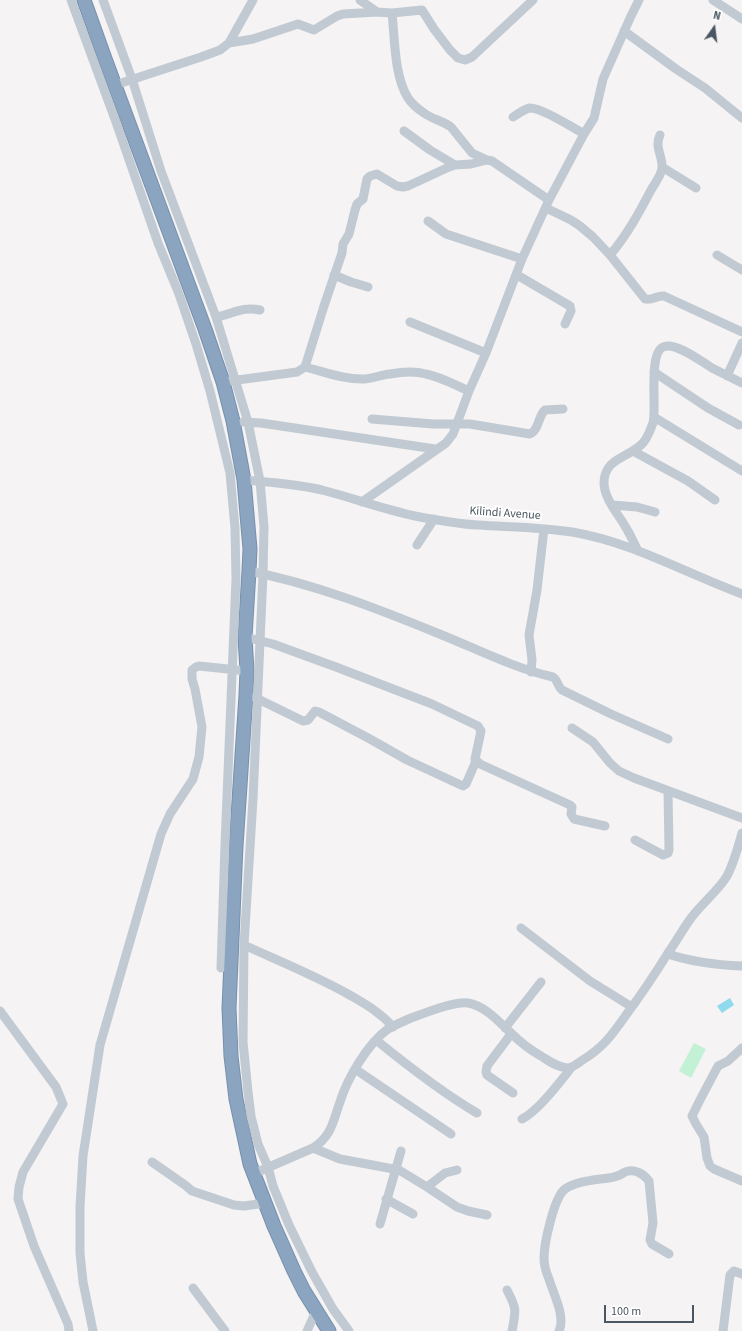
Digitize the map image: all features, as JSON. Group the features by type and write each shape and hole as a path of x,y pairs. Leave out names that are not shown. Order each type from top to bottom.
{"highway":[{"path":"84,0 197,306 229,381 233,421 244,480 250,549 250,571 245,637 247,671 252,697 236,846 229,1008 231,1056 236,1099 253,1174 294,1271 329,1331"}],"street":[{"path":"71,0 116,122 158,243 179,294 196,344 210,391 226,456 232,488 236,550 235,616 224,845 221,968"},
{"path":"103,0 132,79 161,171 216,317 229,381 248,422 260,481 264,526 263,574 260,640 252,697 244,945 243,1042 248,1092 251,1116 258,1144 268,1167 273,1186 286,1218 312,1272 333,1309 348,1331"},
{"path":"229,44 253,0"},
{"path":"360,0 377,12"},
{"path":"115,85 201,57 220,50 229,44 253,39 298,24 314,30 337,16 344,14 377,12 392,13 422,10 447,46 458,58 465,60 472,56 533,0"},
{"path":"362,502 435,449 446,443 453,434 469,391 517,275 522,259 547,204 594,118 603,79 639,0"},
{"path":"713,0 742,19"},
{"path":"392,13 398,69 403,86 413,104 425,114 451,127 472,153 500,166 547,204 580,226 610,255 645,299 650,300 664,296 742,332"},
{"path":"624,31 705,88 742,118"},
{"path":"513,117 530,108 539,110 584,134"},
{"path":"404,131 430,150 455,165"},
{"path":"610,255 636,218 660,176 662,167 660,152 657,144 660,135"},
{"path":"229,381 297,372 305,367 342,253 343,244 348,234 357,204 363,199 367,179 370,176 377,174 397,186 408,186 455,165 471,164 488,160"},
{"path":"662,167 696,188"},
{"path":"428,221 446,234 522,259"},
{"path":"717,255 742,270"},
{"path":"334,275 368,287"},
{"path":"517,275 570,306 571,311 565,324"},
{"path":"216,317 242,309 252,308 260,310"},
{"path":"410,322 486,353"},
{"path":"727,376 742,342"},
{"path":"638,551 612,505 604,483 606,475 613,462 633,451 644,441 650,432 654,417 654,372 658,352 662,347 667,346 683,351 742,383"},
{"path":"305,367 356,379 376,378 388,374 400,373 426,374 439,377 469,391"},
{"path":"654,372 708,408 740,425"},
{"path":"372,419 456,425 470,424 530,434 534,432 541,414 545,410 563,409"},
{"path":"654,417 742,471"},
{"path":"233,421 262,423 435,449"},
{"path":"633,451 688,481 715,500"},
{"name":"Kilindi Avenue","path":"244,480 281,482 321,490 406,514 434,519 477,525 571,532 595,537 638,551 742,594"},
{"path":"612,505 637,507 655,512"},
{"path":"416,545 434,519"},
{"path":"530,672 532,660 529,635 537,590 544,529"},
{"path":"250,571 282,578 362,604 438,633 530,672 553,677 556,679 562,690 632,724 668,739"},
{"path":"245,637 260,640 307,656 432,704 478,726 481,731 476,761 465,786 463,786 407,760 370,738 319,712 315,711 308,720 303,721 252,697"},
{"path":"93,1331 83,1282 80,1253 80,1207 83,1156 100,1045 161,834 170,814 193,779 198,765 202,741 202,727 192,679 192,671 198,666 247,671"},
{"path":"572,728 593,742 610,763 619,771 742,818"},
{"path":"476,761 572,806 571,814 574,819 605,826"},
{"path":"635,840 663,855 668,853 668,791"},
{"path":"522,1119 539,1105 570,1068 603,1045 632,1007 668,954 690,918 727,875 742,833"},
{"path":"521,928 590,981 632,1007"},
{"path":"244,945 323,980 371,1007 384,1017 393,1027"},
{"path":"668,954 707,964 742,966"},
{"path":"513,1093 487,1075 487,1066 508,1031 541,982"},
{"path":"253,1174 319,1144 329,1133 334,1123 342,1096 349,1080 376,1040 387,1030 412,1018 440,1008 464,1003 480,1008 536,1053 560,1066 570,1068"},
{"path":"0,1011 56,1087 63,1104 23,1172 19,1187 18,1199 34,1246 68,1324 68,1331"},
{"path":"376,1040 402,1062 477,1113"},
{"path":"742,1048 728,1061 718,1066 692,1116 704,1137 707,1158 710,1166 742,1181"},
{"path":"355,1070 450,1134"},
{"path":"313,1148 340,1159 396,1169 457,1207 487,1215"},
{"path":"380,1224 401,1151"},
{"path":"152,1162 185,1185 192,1192 234,1205 244,1206 265,1203"},
{"path":"427,1187 445,1174 457,1170"},
{"path":"559,1331 562,1326 561,1315 548,1278 544,1259 555,1205 559,1195 565,1189 586,1181 617,1177 626,1171 632,1170 646,1176 649,1181 653,1223 650,1240 652,1244 669,1254"},
{"path":"386,1199 413,1214"},
{"path":"723,1331 730,1275 734,1272 742,1274"},
{"path":"193,1288 225,1331"},
{"path":"507,1290 515,1308 512,1331"},
{"path":"307,1331 316,1311"}],"green space":[{"path":"694,1043 706,1049 691,1078 679,1071"}],"water":[{"path":"730,998 734,1005 722,1013 717,1006"}]}
